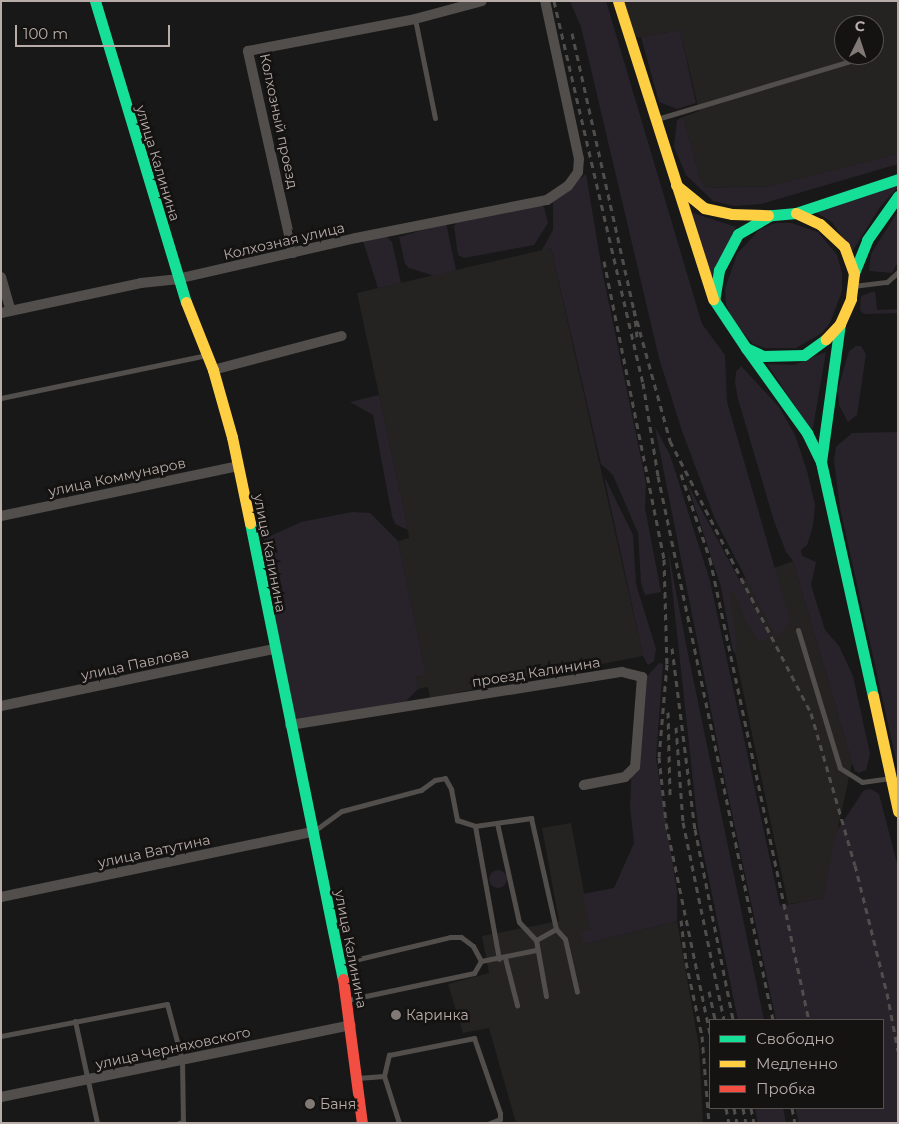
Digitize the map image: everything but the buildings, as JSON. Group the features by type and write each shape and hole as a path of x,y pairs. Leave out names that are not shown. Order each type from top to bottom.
{"street":[{"name":"улица Калинина","path":"95,1 177,279 212,370 238,466 273,650 347,1000 362,1123"},
{"name":"Колхозный проезд","path":"293,253 248,51 414,19 482,1"},
{"name":"Колхозная улица","path":"6,312 141,283 177,279 548,200 568,186 578,172 579,159 545,1"},
{"path":"618,1 654,120 714,300 725,325 746,348 806,433 821,462 898,811"},
{"path":"676,184 704,208 732,214 771,215 796,213 898,179"},
{"path":"746,348 763,356 804,355 818,348 840,324 846,314 854,273 867,240 898,196"},
{"path":"796,213 832,233 844,246 854,273"},
{"path":"714,300 723,261 738,234 771,215"},
{"path":"1,277 6,312"},
{"path":"821,462 840,324"},
{"path":"212,370 342,336"},
{"name":"улица Коммунаров","path":"1,516 238,466"},
{"name":"улица Павлова","path":"1,706 273,650"},
{"name":"проезд Калинина","path":"290,725 622,672 642,677 635,767 625,777 584,785"},
{"name":"улица Ватутина","path":"1,897 312,832"},
{"name":"улица Черняховского","path":"1,1097 351,1025"}],"lane":[{"path":"414,19 435,118"},
{"path":"654,120 837,65"},
{"path":"852,286 887,282 898,272"},
{"path":"1,398 207,355"},
{"path":"798,630 840,768 862,782 890,778"},
{"path":"312,832 342,811 421,790 435,780 444,778 452,789 458,820 475,826 531,818 556,929 565,939 577,992"},
{"path":"497,823 519,922 536,940 536,950 546,996"},
{"path":"475,826 502,959 517,1005"},
{"path":"536,940 556,929"},
{"path":"340,963 450,937 461,938 472,946 481,961"},
{"path":"481,961 502,959 536,950"},
{"path":"347,1000 474,973 481,961"},
{"path":"1,1036 167,1004 182,1060 183,1122 179,1123"},
{"path":"75,1021 97,1123"},
{"path":"399,1123 384,1076 389,1055 474,1038 500,1113 500,1119 490,1123"},
{"path":"357,1078 384,1076"}],"shaded area":[{"path":"570,1 606,1 702,324 725,355 727,402 790,621 780,634 775,634 715,519 682,431 659,358 581,27"},
{"path":"624,1 898,1 898,154 770,186 706,188 700,178 683,117 699,111 680,30 635,38"},
{"path":"680,30 696,103 677,109 659,102 641,37"},
{"path":"683,117 700,178 706,188 770,186 898,154 898,164 761,204 734,206 713,201 686,175 674,147 677,120"},
{"path":"586,174 602,270 646,483 645,508 661,592 645,595 641,583 638,533 613,475 601,464 551,248 542,250 553,230 553,199"},
{"path":"898,182 898,187 880,207 852,252 832,222 812,210"},
{"path":"539,205 544,207 548,223 534,245 464,258 458,255 454,226 457,223"},
{"path":"687,211 736,227 709,281"},
{"path":"898,211 898,262 892,273 869,271 871,254"},
{"path":"446,223 456,270 435,276 409,268 405,264 399,237"},
{"path":"775,223 791,223 818,232 837,255 842,273 842,291 830,323 822,333 796,348 765,348 753,344 733,321 726,304 725,289 737,254 760,229"},
{"path":"386,236 392,242 401,283 378,288 363,241"},
{"path":"551,248 643,656 430,698 428,687 418,689 416,677 426,675 398,541 409,538 407,524 357,293"},
{"path":"875,291 877,310 898,309 898,313 864,314 860,310 861,296"},
{"path":"856,346 861,346 866,354 857,415 848,422 839,405 838,389 849,351"},
{"path":"826,352 813,428 810,428 767,364 794,365"},
{"path":"741,366 779,407 795,435 807,471 815,505 813,526 807,545 801,550 802,556 816,562 811,585 825,630 839,646 853,676 870,754 866,770 859,773 855,771 852,763 793,561 786,552 774,521 738,399 735,382 736,372"},
{"path":"379,395 408,530 395,524 392,516 373,415 350,402"},
{"path":"655,427 670,455 710,581 780,906 823,898 836,832 864,790 871,789 879,794 898,867 898,1123 799,1123 795,1109 884,1109 884,1019 776,1019 722,766"},
{"path":"898,432 898,769 840,508 834,460 836,447 852,433"},
{"path":"604,476 633,535 636,584 656,649 654,661 648,665 643,656"},
{"path":"687,483 770,637 764,641 758,640 746,621 735,593 729,592 738,652 733,652 721,587"},
{"path":"352,512 370,513 398,541 426,675 416,677 418,689 406,701 294,722 264,562 264,539 301,522"},
{"path":"668,550 764,1019 738,1019 698,827"},
{"path":"793,561 852,763 823,898 788,904 721,587"},
{"path":"659,663 663,664 656,758 677,891 677,921 584,944 581,932 591,930 583,894 614,888 634,843 630,807 632,763 644,680"},
{"path":"571,823 591,930 584,944 677,921 699,1047 703,1123 516,1123 489,1028 463,1033 448,984 489,973 482,936 559,921 542,828"},
{"path":"494,870 502,870 507,875 505,886 494,888 489,883 489,875"},
{"path":"755,1109 783,1109 786,1123 758,1123"}],"railway":[{"path":"554,1 643,383 658,476 773,1019"},
{"path":"572,33 634,310"},
{"path":"604,261 664,559 667,664 659,757 666,823 709,1029"},
{"path":"637,337 634,310 670,441 811,713 855,865 887,993 898,1051"},
{"path":"681,474 710,559 809,1019"},
{"path":"672,648 695,829 733,1019"},
{"path":"668,712 670,795"},
{"path":"676,727 683,822 724,1019"},
{"path":"681,920 686,962 702,1036 709,1123"},
{"path":"709,991 715,1019"},
{"path":"726,1109 729,1123"},
{"path":"734,1109 737,1123"},
{"path":"743,1109 746,1123"},
{"path":"751,1109 754,1123"},
{"path":"792,1109 795,1123"}],"traffic: fast":[{"path":"95,1 186,302"},
{"path":"796,213 898,179"},
{"path":"854,273 867,240 898,196"},
{"path":"796,213 771,215 738,234 719,270 714,300 746,348 763,356 804,355 826,339"},
{"path":"821,462 840,324"},
{"path":"746,348 807,433 821,462 873,696"},
{"path":"250,523 343,979"}],"traffic: slow":[{"path":"618,1 713,299"},
{"path":"676,185 704,208 732,214 768,215"},
{"path":"796,213 820,224 844,246 854,273 851,299 840,324 826,339"},
{"path":"186,302 213,370 232,437 250,523"},
{"path":"873,696 898,811"}],"traffic: jam":[{"path":"343,979 362,1123"}],"place":[{"name":"Каринка","path":"396,1015"},
{"name":"Баня","path":"310,1104"}]}
